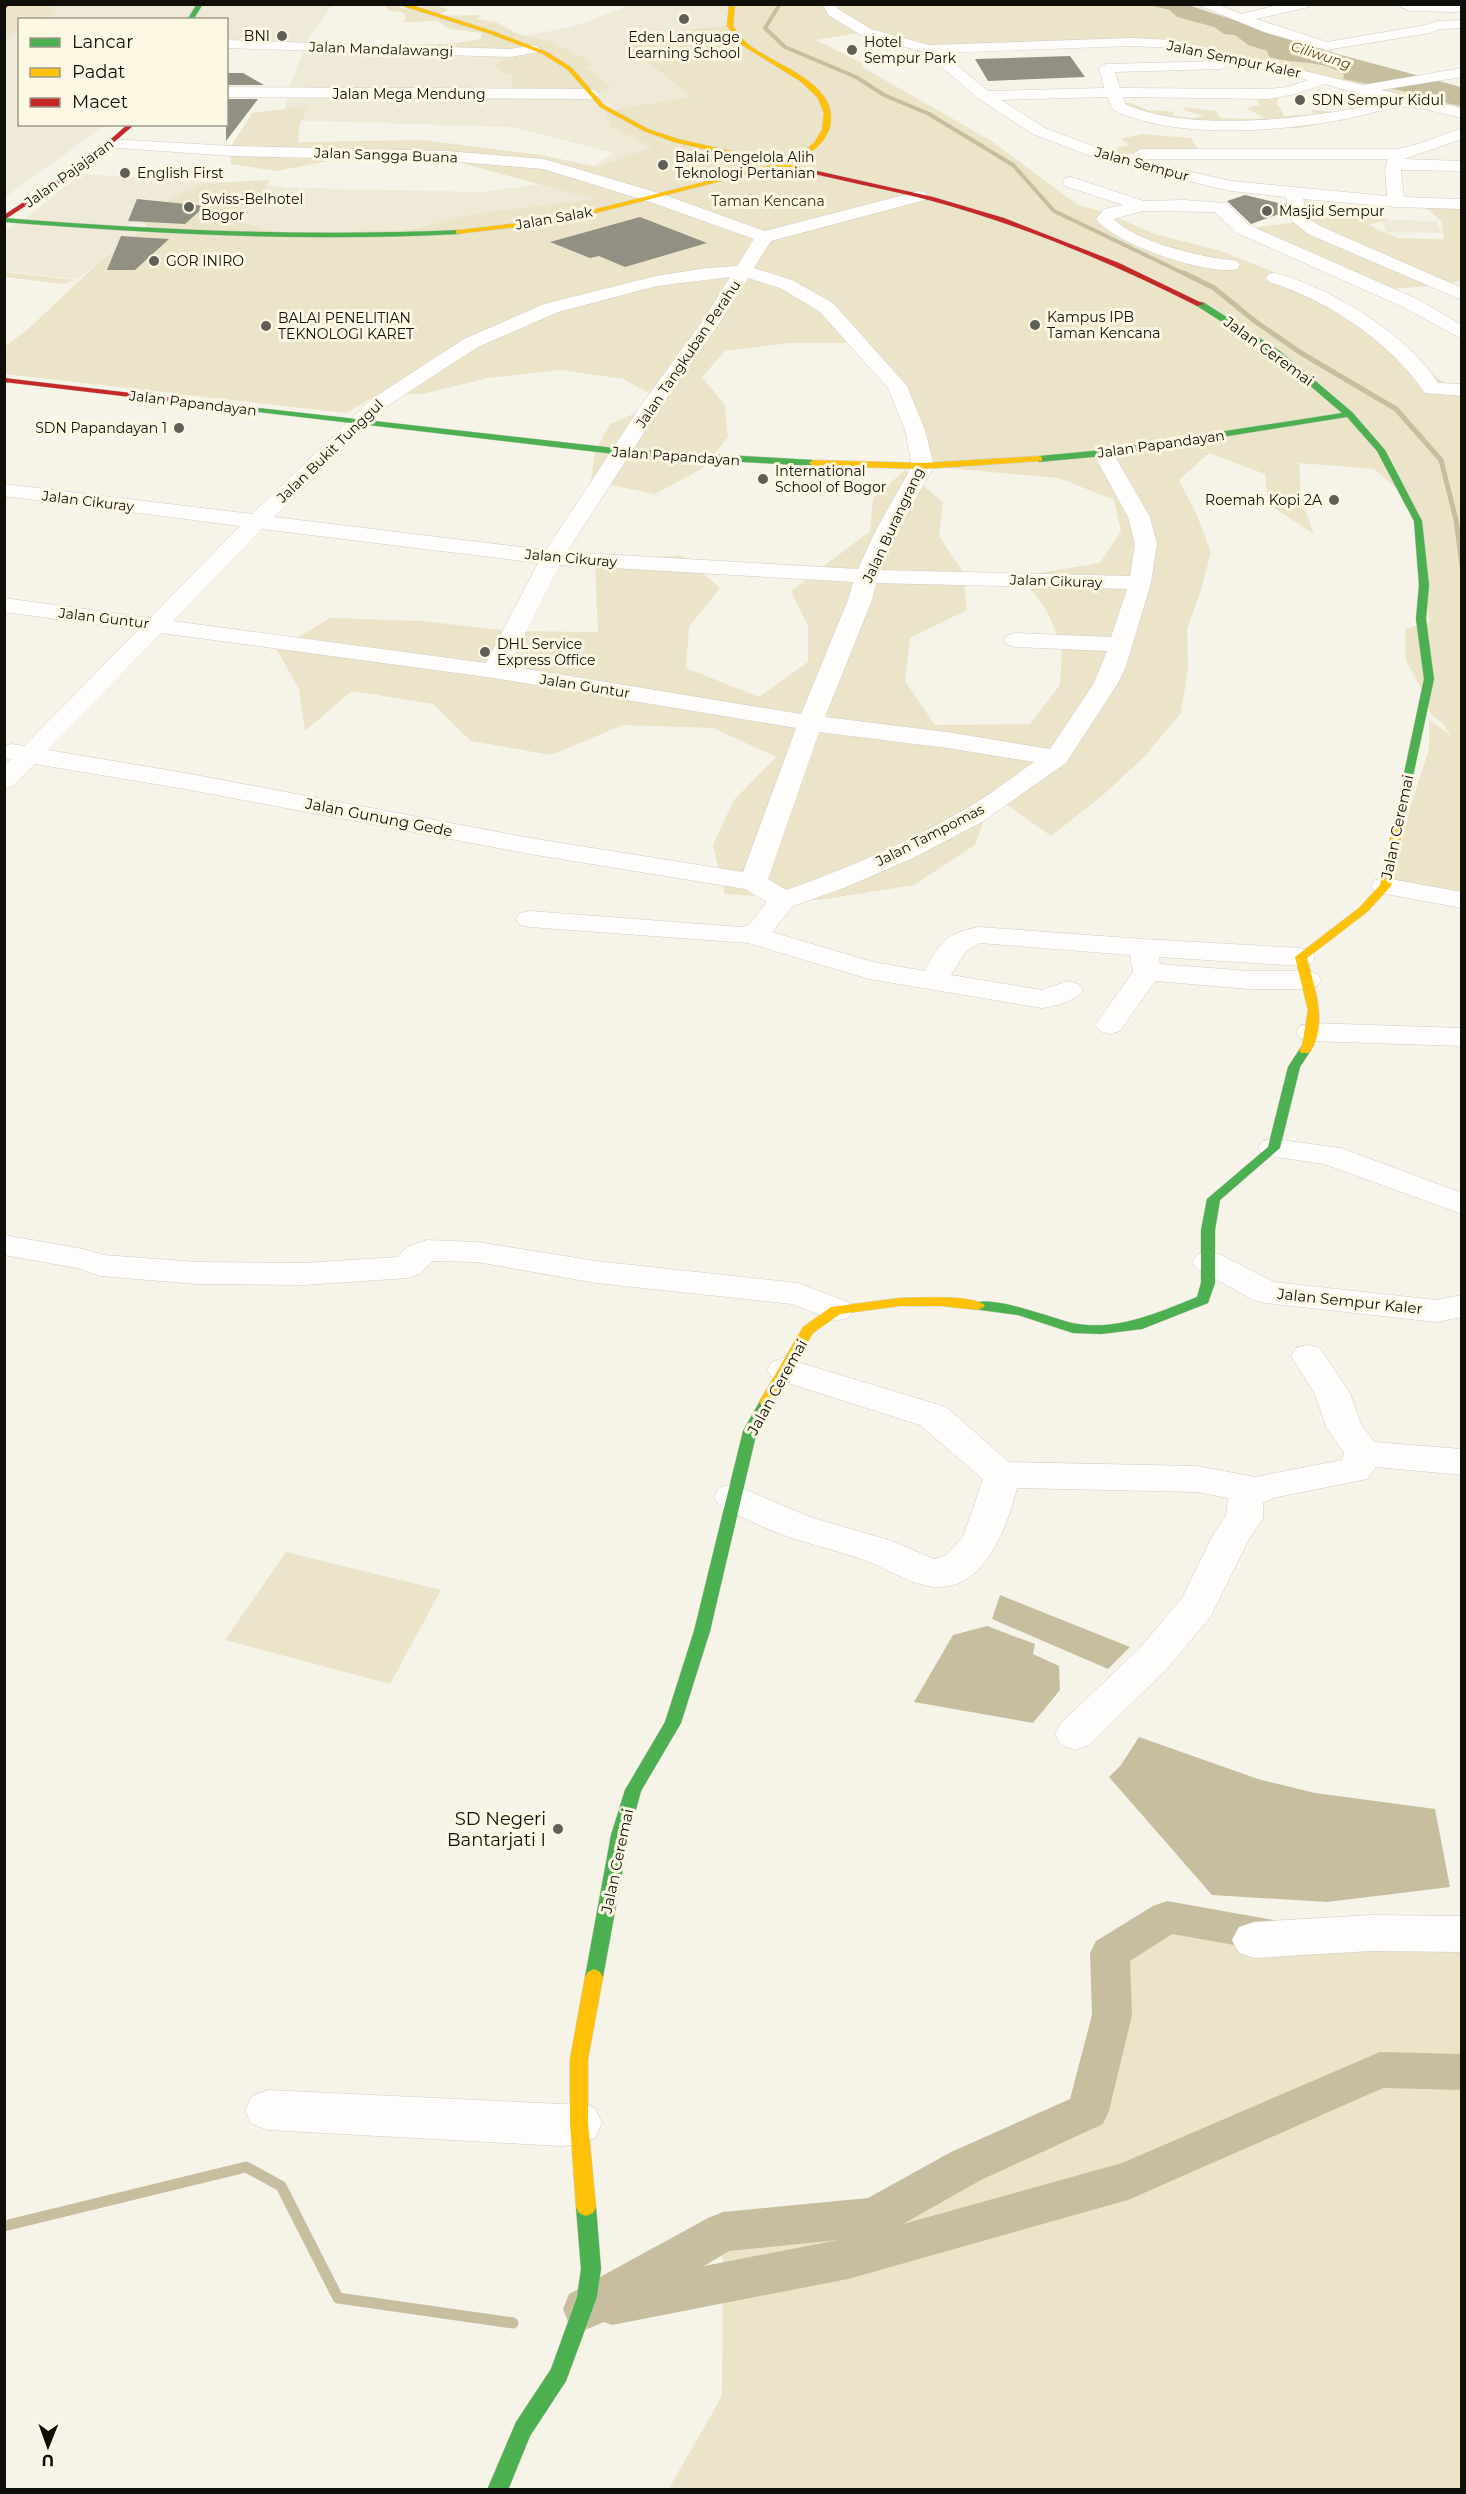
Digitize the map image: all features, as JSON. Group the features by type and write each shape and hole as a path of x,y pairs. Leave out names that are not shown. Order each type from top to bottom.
{"main road":[{"path":"4,8 7,4"},
{"name":"Jalan Ceremai","path":"400,4 490,32 545,53 570,69 602,106 646,130 717,151 919,196 970,210 1058,240 1144,276 1214,311 1277,353 1349,414 1381,450 1418,521 1424,585 1421,619 1429,679 1385,886 1304,968"},
{"name":"Jalan Salak","path":"6,213 75,220 92,225 205,233 298,235 423,233 501,227 656,198 780,164 815,145 826,133 827,115 824,102 810,89 744,44 729,22 732,4"},
{"name":"Jalan Pajajaran","path":"6,213 111,126"},
{"name":"Jalan Pajajaran","path":"6,213 111,144 130,126"},
{"name":"Jalan Papandayan","path":"4,381 623,452 743,461 923,466 1103,453 1349,414"},
{"path":"1274,1148 1294,1067 1308,1046 1311,1032 1314,1010 1304,968"},
{"name":"Jalan Ceremai","path":"497,2490 523,2429 560,2374 587,2297 591,2269 579,2123 579,2059 620,1835 633,1790 673,1723 702,1631 732,1497 750,1431 784,1370 808,1330 836,1310 900,1302 941,1302 1019,1311 1073,1328 1101,1329 1137,1326 1186,1308 1203,1300 1208,1283 1208,1230 1214,1199 1274,1148"}],"street":[{"path":"1203,4 1240,12 1326,46 1430,28 1459,34"},
{"path":"1267,22 1287,6 1304,4"},
{"path":"1403,4 1460,10"},
{"name":"Jalan Sempur","path":"827,5 833,12 866,32 929,49 984,96 1039,131 1112,159 1231,186 1293,194 1396,202 1461,204"},
{"path":"1430,28 1422,20 1460,10"},
{"path":"1267,22 1310,24"},
{"name":"Jalan Sempur Kaler","path":"929,49 1131,42 1174,44 1325,79 1404,102 1461,113"},
{"name":"Jalan Mandalawangi","path":"228,44 509,64 534,49"},
{"path":"505,94 509,64"},
{"path":"1229,64 1182,68 1106,68 1118,107 1156,120 1266,124 1356,114 1404,102"},
{"path":"1363,89 1461,72"},
{"path":"984,96 1112,92 1268,94 1290,91 1325,79"},
{"name":"Jalan Mega Mendung","path":"228,92 592,94"},
{"path":"1016,136 1039,131"},
{"path":"1396,159 1461,134"},
{"name":"Jalan Sangga Buana","path":"111,144 519,161 566,169 656,198 764,237"},
{"path":"1112,159 1155,153 1396,159 1461,166"},
{"path":"1396,159 1393,170 1396,202"},
{"path":"1071,182 1143,206"},
{"path":"1212,205 1231,186"},
{"path":"1293,194 1301,221 1314,230 1461,295"},
{"path":"764,237 919,196"},
{"path":"1289,250 1218,266 1198,261 1126,234 1105,222 1110,213 1143,206 1212,205 1220,207 1243,229 1410,303 1461,333"},
{"name":"Jalan Tangkuban Perahu","path":"494,671 552,558 654,401 712,321 764,237"},
{"name":"Jalan Bukit Tunggul","path":"4,781 17,753 158,625 257,521 357,422 394,391 471,343 551,308 656,281 707,273 743,271"},
{"name":"Jalan Burangrang","path":"743,271 786,284 819,302 860,343 897,386 915,430 923,466 887,530 866,576 860,600 810,723 753,882"},
{"path":"1275,278 1304,287 1341,306 1396,348 1423,374 1432,389 1461,390"},
{"path":"1443,286 1461,283"},
{"name":"Jalan Tampomas","path":"783,900 883,861 974,816 1057,758 1106,684 1140,583 1146,544 1139,517 1103,453"},
{"name":"Jalan Cikuray","path":"4,490 552,558 866,576 1140,583"},
{"name":"Jalan Guntur","path":"4,605 494,671 810,723 947,740 1057,758"},
{"path":"1016,640 1121,645"},
{"name":"Jalan Gunung Gede","path":"17,753 185,781 530,846 753,882"},
{"path":"530,919 730,937 751,935 759,931 783,900 753,882"},
{"path":"1385,886 1461,900"},
{"path":"751,935 869,970 1042,999 1050,999 1068,990"},
{"path":"934,981 955,943 972,936 1145,960 1249,980 1304,968"},
{"path":"1110,1025 1145,960"},
{"path":"1311,1032 1461,1037"},
{"path":"1274,1148 1330,1155 1461,1204"},
{"path":"4,1245 83,1259 100,1265 196,1274 304,1274 408,1267 419,1254 427,1250 468,1251 510,1256 596,1272 798,1294 836,1310"},
{"name":"Jalan Sempur Kaler","path":"1209,1262 1266,1292 1436,1311 1461,1306"},
{"path":"1308,1356 1332,1393 1344,1427 1362,1452 1385,1457 1461,1461"},
{"path":"784,1370 933,1416 1003,1477"},
{"path":"732,1497 797,1527 842,1538 940,1574 950,1572 974,1551 992,1515 1000,1481 1009,1474 1197,1479 1255,1490 1354,1470 1359,1465 1362,1452"},
{"path":"1075,1734 1153,1659 1197,1606 1233,1533 1244,1518 1245,1500 1255,1490"},
{"path":"1254,1940 1371,1933 1461,1934"},
{"path":"268,2110 561,2126 579,2123"}],"shaded area":[{"path":"5,5 332,5 304,45 228,45 228,18 18,18 18,126 104,126 5,197"},
{"path":"627,5 732,5 774,163 500,225 241,235 132,223 122,230 136,233 77,279 5,271 5,231 26,218 81,174 302,188 481,192 571,180 614,153 511,127 284,120 288,92 305,45 482,44 571,27"},
{"path":"1382,220 1436,221 1441,233 1386,232"}],"green space":[{"path":"5,5 49,5 54,14 36,18 18,18 18,31 5,37"},
{"path":"369,5 405,5 397,7 404,8 436,6 449,10 435,16 481,16 477,19 496,22 518,34 548,41 584,58 591,64 586,67 611,87 610,90 558,101 511,98 513,75 499,73 501,71 494,65 505,59 514,59 514,54 483,57 383,45 456,43 480,39 482,33 450,29 437,21 403,22 406,16 403,12 390,11 385,6"},
{"name":"Taman Kencana","path":"732,5 1148,5 1169,11 1177,17 1214,27 1224,34 1235,35 1248,45 1267,51 1269,57 1327,67 1344,75 1343,79 1417,94 1430,100 1461,106 1461,115 1407,105 1300,128 1166,126 1148,123 1121,104 1174,112 1173,116 1191,118 1204,116 1184,110 1185,107 1216,111 1220,118 1260,119 1264,117 1246,108 1259,105 1257,100 1260,98 1279,97 1276,104 1284,116 1313,114 1311,109 1333,112 1346,110 1373,100 1367,95 1174,44 929,49 866,32 816,40 864,64 862,67 990,140 1078,205 1104,212 1155,234 1218,250 1271,271 1461,393 1461,891 1385,886 1429,749 1429,720 1451,736 1444,725 1431,714 1420,686 1406,661 1405,629 1430,622 1411,501 1374,469 1299,463 1301,498 1314,534 1268,504 1265,474 1209,453 1179,480 1196,513 1211,552 1187,629 1188,670 1181,713 1145,756 1102,796 1051,836 993,795 975,845 914,885 820,900 725,894 713,845 734,800 776,757 713,728 623,725 551,755 471,741 433,704 352,691 305,731 299,689 277,650 330,618 422,621 509,631 598,632 595,563 681,555 720,588 689,627 686,668 759,697 808,662 808,626 791,591 870,531 873,498 905,470 943,502 939,536 963,572 967,610 910,638 905,681 935,725 1030,724 1060,685 1062,647 1047,611 1021,576 1100,563 1121,531 1114,500 1059,478 923,466 912,421 860,343 791,343 725,351 702,377 725,405 728,437 703,468 655,494 591,481 595,452 610,424 664,401 623,379 561,370 488,378 423,394 377,395 346,413 5,374 5,346 26,331 98,263 138,232 150,233 144,222 165,202 205,183 270,180 258,200 230,220 283,233 413,229 468,215 593,199 462,163 412,155 355,156 277,171 231,164 231,146 252,113 309,106 300,123 298,142 423,140 541,155 598,167 652,147 611,127 605,111 692,97 621,41 702,28 730,26"},
{"path":"1142,134 1191,138 1199,151 1144,150 1121,157 1101,151 1130,145 1120,139"},
{"path":"1294,197 1317,203 1314,211 1389,219 1368,225 1398,238 1444,239 1441,221 1422,205 1461,204 1461,281 1443,285 1377,290 1245,229 1296,222 1282,205"},
{"path":"5,272 76,280 63,284 5,277"},
{"path":"286,1552 441,1590 390,1684 225,1640"},
{"path":"1167,1917 1306,1952 1461,1941 1461,2489 668,2490 722,2396 723,2232 874,2217 971,2163 1088,2111 1112,2015 1110,1953"}],"water":[{"name":"Ciliwung","path":"1148,5 1188,5 1341,55 1461,87 1461,106 1430,100 1417,94 1343,79 1344,75 1336,70 1317,64 1269,57 1267,51 1248,45 1235,35 1224,34 1214,27 1177,17 1169,10"},
{"path":"1000,1595 1130,1647 1108,1669 992,1619"},
{"path":"987,1626 1035,1644 1033,1654 1059,1666 1060,1690 1033,1723 914,1702 953,1635"},
{"path":"1139,1737 1258,1779 1315,1793 1435,1809 1450,1887 1327,1902 1212,1895 1109,1777 1121,1765"}],"building":[{"path":"1070,56 1085,77 988,81 975,59"},
{"path":"228,73 243,73 264,85 228,85"},
{"path":"228,99 258,99 226,141"},
{"name":"Masjid Sempur","path":"1245,195 1286,205 1287,211 1251,224 1227,201"},
{"path":"137,199 205,206 185,224 128,221"},
{"path":"640,217 707,243 625,267 599,256 590,258 550,242"},
{"path":"121,236 169,239 135,270 107,270"}],"waterway":[{"path":"780,4 765,28 785,47 856,77 884,95 929,114 1013,165 1054,211 1187,275"},
{"path":"1184,273 1214,288 1256,322 1301,353 1396,409 1441,460 1456,520 1462,565"},
{"path":"585,2309 723,2232 874,2217 966,2166 1088,2111 1112,2015 1110,1953 1167,1917 1279,1937"},
{"path":"612,2304 848,2259 1128,2181 1380,2070 1462,2072"},
{"path":"4,2226 246,2167 281,2186 338,2298 513,2323"}],"traffic: fast":[{"path":"191,18 200,4"},
{"path":"4,220 175,232 288,236 459,232"},
{"path":"1200,304 1277,353 1349,414 1381,450 1418,521 1424,585 1421,619 1429,679 1401,811"},
{"path":"207,404 623,452 813,463"},
{"path":"1039,459 1103,453 1349,414"},
{"path":"978,1306 1019,1311 1073,1328 1101,1329 1137,1326 1203,1300 1208,1283 1208,1230 1214,1199 1274,1148 1294,1067 1305,1050"},
{"path":"594,1977 620,1835 633,1790 673,1723 702,1631 750,1431 766,1402"},
{"path":"497,2490 523,2429 559,2374 587,2297 591,2269 586,2207"}],"traffic: slow":[{"path":"400,4 490,32 545,53 570,69 602,106 646,130 676,141 804,170"},
{"path":"459,232 559,219 625,205 769,168 812,148 820,140 827,124 826,107 821,97 802,80 742,42 730,26 732,4"},
{"path":"813,463 923,466 1039,459"},
{"path":"1305,1050 1308,1046 1314,1010 1301,957 1363,910 1385,886 1401,811"},
{"path":"766,1402 808,1330 836,1310 900,1302 941,1302 978,1306"},
{"path":"586,2207 579,2123 579,2059 594,1977"}],"traffic: jam":[{"path":"4,8 7,4"},
{"path":"4,218 87,163 130,126"},
{"path":"804,170 930,198 972,210 1088,252 1200,304"},
{"path":"4,380 207,404"}],"place":[{"name":"Eden Language Learning School","path":"684,19"},
{"name":"BNI","path":"282,36"},
{"name":"Hotel Sempur Park","path":"852,50"},
{"name":"SDN Sempur Kidul","path":"1300,100"},
{"name":"Balai Pengelola Alih Teknologi Pertanian","path":"663,165"},
{"name":"English First","path":"125,173"},
{"name":"Swiss-Belhotel Bogor","path":"189,207"},
{"name":"Masjid Sempur","path":"1267,211"},
{"name":"GOR INIRO","path":"154,261"},
{"name":"Kampus IPB Taman Kencana","path":"1035,325"},
{"name":"BALAI PENELITIAN TEKNOLOGI KARET","path":"266,326"},
{"name":"SDN Papandayan 1","path":"179,428"},
{"name":"International School of Bogor","path":"763,479"},
{"name":"Roemah Kopi 2A","path":"1334,500"},
{"name":"DHL Service Express Office","path":"485,652"},
{"name":"SD Negeri Bantarjati I","path":"558,1829"}]}
